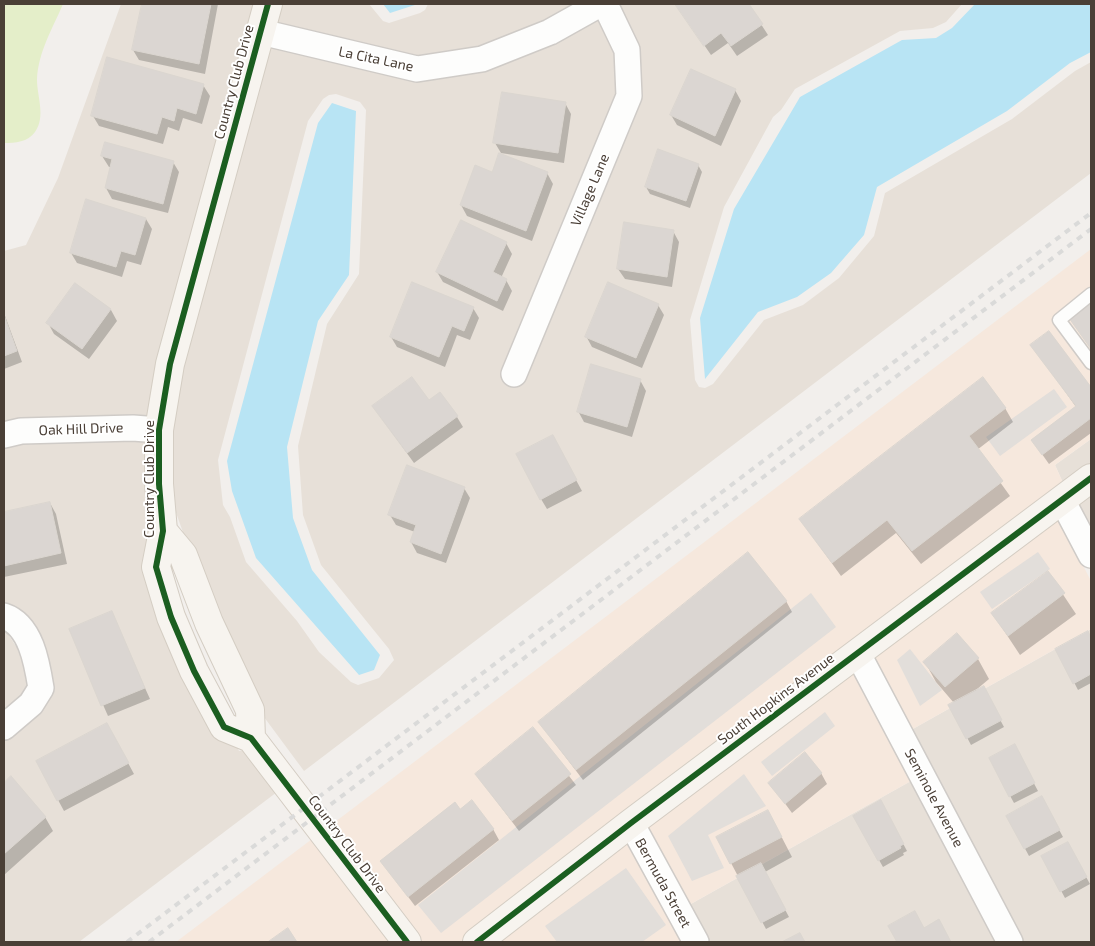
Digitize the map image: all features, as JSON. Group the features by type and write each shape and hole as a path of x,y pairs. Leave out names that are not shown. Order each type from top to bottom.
{"street":[{"name":"Country Club Drive","path":"268,4 170,364 159,430 159,484 163,531 183,555 210,623 250,710 250,738 407,942"},
{"name":"La Cita Lane","path":"261,32 417,69 482,59 550,32 600,4"},
{"name":"Village Lane","path":"514,374 629,96 627,50 605,4"},
{"name":"Oak Hill Drive","path":"4,435 21,431 133,428 159,430"},
{"name":"South Hopkins Avenue","path":"477,942 631,823 1091,478"},
{"path":"1062,500 1091,555"},
{"path":"4,616 14,620 34,653 41,688 31,704 4,727"},
{"name":"Seminole Avenue","path":"858,654 1010,942"},
{"name":"Bermuda Street","path":"631,823 696,942"}],"lane":[{"path":"1091,294 1059,320 1091,363"}],"shaded area":[{"path":"121,4 256,4 149,418 4,424 4,251 26,245 58,178"},
{"path":"279,4 369,4 383,21 389,23 420,13 425,10 428,4 962,4 946,22 933,28 900,31 795,89 781,110 773,117 724,207 690,320 695,380 699,387 705,388 713,384 764,320 803,305 839,278 874,236 885,193 1012,119 1075,71 1091,62 1091,173 304,771 261,713 185,538 173,504 170,431 182,365","holes":["336,94 360,102 366,110 359,274 327,324 298,446 303,515 321,565 389,649 394,660 379,678 358,685 351,682 319,652 297,621 246,562 230,517 223,505 218,460 308,121 323,99 329,95"]},
{"path":"1091,249 1091,439 1055,465 1064,485 616,821 460,942 422,942 331,825"},
{"path":"1054,389 1067,407 1000,456 986,437"},
{"path":"1091,439 1091,464 1064,485 1055,465"},
{"path":"147,440 151,527 147,530 151,535 239,751 244,750 277,792 79,942 4,942 4,741 38,712 53,685 46,650 24,614 4,604 4,446 21,442"},
{"path":"1091,491 1091,529 1077,502"},
{"path":"1058,517 1091,581 1091,629 911,730 873,656"},
{"path":"1038,552 1050,569 992,609 980,592"},
{"path":"811,593 836,627 441,933 418,905"},
{"path":"4,628 23,657 29,687 22,698 4,713"},
{"path":"1091,629 1091,942 1023,942 911,730"},
{"path":"910,649 942,690 920,706 897,660"},
{"path":"853,670 911,781 689,905 646,825"},
{"path":"825,712 835,726 772,776 761,762"},
{"path":"744,774 766,806 708,835 724,868 692,881 668,836"},
{"path":"911,781 996,942 709,942 689,905"},
{"path":"312,839 392,942 176,942"},
{"path":"626,840 682,942 495,942"},
{"path":"626,868 666,925 642,942 557,942 545,926"}],"green space":[{"path":"4,4 63,4 40,60 37,80 40,113 38,126 29,138 8,143 4,143"}],"water":[{"path":"383,4 418,4 390,13"},
{"path":"975,4 1091,4 1091,52 1070,63 1007,111 877,187 864,235 831,273 797,297 758,312 705,379 700,318 734,209 800,97 902,40 936,38 952,28"},
{"path":"332,103 356,111 349,275 318,321 287,447 293,518 312,570 380,655 374,670 359,675 256,558 232,491 227,461 318,123"}],"building":[{"path":"142,4 211,4 199,64 132,50"},
{"path":"675,4 749,4 763,24 731,46 721,33 704,46"},
{"path":"107,57 204,84 196,114 177,108 174,121 162,117 157,134 91,116"},
{"path":"691,69 736,89 715,136 670,115"},
{"path":"502,92 566,102 558,153 493,143"},
{"path":"105,142 174,161 163,204 105,188 112,159 101,156"},
{"path":"658,149 699,164 686,201 645,187"},
{"path":"499,153 548,172 526,231 460,205 475,165 492,172"},
{"path":"86,199 146,218 135,255 121,251 116,267 70,253"},
{"path":"461,220 507,242 493,272 507,279 497,301 436,272"},
{"path":"624,222 674,230 667,277 617,269"},
{"path":"412,282 474,307 464,331 452,326 439,357 390,337"},
{"path":"608,282 659,304 636,358 585,337"},
{"path":"75,283 111,309 82,349 46,323"},
{"path":"1091,302 1091,349 1069,318"},
{"path":"4,315 17,351 4,356"},
{"path":"1049,331 1091,387 1091,418 1042,455 1031,440 1076,406 1030,345"},
{"path":"591,364 641,379 627,427 577,412"},
{"path":"412,377 429,400 440,392 458,416 407,453 372,406"},
{"path":"983,377 1006,408 969,436 1003,481 912,551 887,520 832,563 799,519"},
{"path":"553,435 577,480 540,500 516,454"},
{"path":"407,465 465,487 441,554 410,542 416,525 388,515"},
{"path":"50,502 61,553 4,566 4,512"},
{"path":"748,552 787,601 576,770 538,722"},
{"path":"1048,571 1065,593 1008,636 991,613"},
{"path":"112,611 145,688 101,706 69,629"},
{"path":"1088,631 1091,638 1091,674 1073,684 1055,649"},
{"path":"957,633 979,658 945,687 923,662"},
{"path":"984,686 1002,720 966,739 948,705"},
{"path":"107,723 129,763 57,801 36,761"},
{"path":"533,727 571,774 512,821 475,774"},
{"path":"1015,744 1035,783 1009,797 989,758"},
{"path":"805,752 822,773 785,804 768,783"},
{"path":"11,776 46,817 4,854 4,783"},
{"path":"1042,796 1060,830 1024,849 1006,816"},
{"path":"472,800 494,829 408,897 380,861 455,802 460,809"},
{"path":"881,800 904,844 900,846 901,848 878,861 853,816"},
{"path":"768,810 782,837 730,864 716,837"},
{"path":"1068,842 1087,877 1060,892 1041,856"},
{"path":"761,863 786,910 761,923 736,876"},
{"path":"915,911 924,928 939,919 951,942 897,942 888,926"},
{"path":"288,928 297,942 268,942"},
{"path":"800,933 805,942 782,942"}],"railway":[{"path":"127,942 1091,213"},
{"path":"149,942 1091,229"}],"cycle path":[{"path":"268,4 170,364 159,430 159,484 163,531 156,567 171,617 194,671 224,727 251,738 407,942"},
{"path":"477,942 631,823 1091,478"}]}
